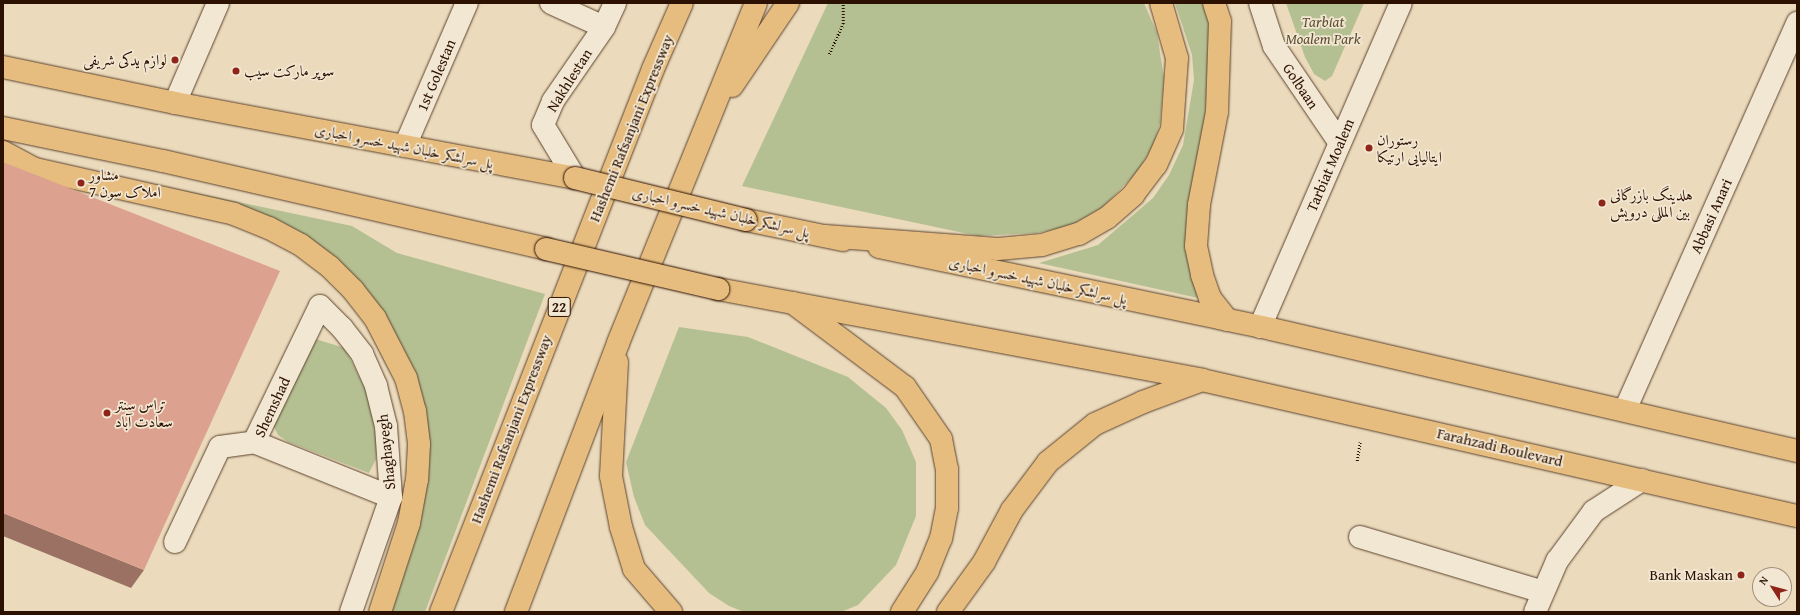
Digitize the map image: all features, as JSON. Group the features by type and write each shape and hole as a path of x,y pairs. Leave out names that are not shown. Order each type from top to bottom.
{"main road":[{"name":"Hashemi Rafsanjani Expressway","path":"441,612 653,69 682,3"},
{"path":"516,612 618,343 756,3"},
{"path":"706,126 788,3"},
{"path":"825,236 998,249 1042,245 1079,234 1107,218 1133,195 1156,165 1172,129 1177,58 1161,3"},
{"path":"1214,3 1220,21 1217,112 1199,205 1196,246 1202,275 1210,298 1227,320 1625,410 1797,451"},
{"name":"پل سرلشکر خلبان شهید خسرو اخباری","path":"3,67 175,103 575,178 746,220 1227,320"},
{"path":"3,128 171,163 718,289 1202,380"},
{"path":"3,152 35,170 234,214 269,228 301,245 330,267 353,290 376,318 406,378 415,411 419,444 417,479 409,523 380,612"},
{"path":"794,303 905,387 941,439 947,477 947,508 941,538 928,571 902,612"},
{"path":"618,343 611,476 621,527 634,569 671,612"},
{"path":"948,612 984,562 1012,510 1048,462 1095,424 1143,402 1202,380"},
{"name":"Farahzadi Boulevard","path":"1202,380 1797,516"}],"street":[{"path":"175,103 218,3"},
{"name":"1st Golestan","path":"405,146 468,3"},
{"path":"551,3 604,26"},
{"name":"Nakhlestan","path":"575,178 543,125 553,101 604,26 615,3"},
{"name":"Golbaan","path":"1260,3 1274,46 1340,143"},
{"name":"Tarbiat Moalem","path":"1260,327 1401,3"},
{"name":"Abbasi Anari","path":"1625,410 1797,23"},
{"name":"Shemshad","path":"320,306 254,442 390,497"},
{"name":"Shaghayegh","path":"320,306 342,328 362,354 376,386 386,426 390,497 351,612"},
{"path":"175,542 220,447 254,442"},
{"path":"1535,612 1557,561 1594,511 1642,480"},
{"path":"1360,537 1543,592"}],"path":[{"path":"829,54 843,24 843,3"}],"green space":[{"path":"828,3 1144,3 1157,33 1164,78 1160,123 1153,146 1138,171 1103,207 1068,227 1036,233 978,236 742,186"},
{"path":"1175,3 1203,3 1208,16 1211,47 1205,115 1193,184 1187,257 1198,298 1039,263 1098,245 1153,198 1169,175 1183,145 1194,80 1192,55"},
{"name":"Tarbiat Moalem Park","path":"1286,3 1364,3 1332,76 1325,81 1314,74 1305,57"},
{"path":"130,179 352,226 397,253 545,294 425,612 389,612 418,529 397,338 259,214"},
{"path":"679,327 748,337 848,377 886,408 902,430 916,462 916,516 896,565 858,605 841,612 744,612 729,606 709,593 645,525 634,497 626,462"},
{"path":"312,338 345,348 370,399 377,444 376,459 369,473 288,442 278,435 273,425"}],"building":[{"name":"تراس سنتر سعادت آباد","path":"3,162 280,271 144,570 3,513"}],"place":[{"name":"لوازم یدکی شریفی","path":"175,60"},
{"name":"سوپر مارکت سیب","path":"236,71"},
{"name":"رستوران ایتالیایی ارتیکا","path":"1369,148"},
{"name":"مشاور املاک سون 7","path":"81,183"},
{"name":"هلدینگ بازرگانی بین المللی درویش","path":"1602,203"},
{"name":"تراس سنتر سعادت آباد","path":"107,413"},
{"name":"Bank Maskan","path":"1741,575"}]}
